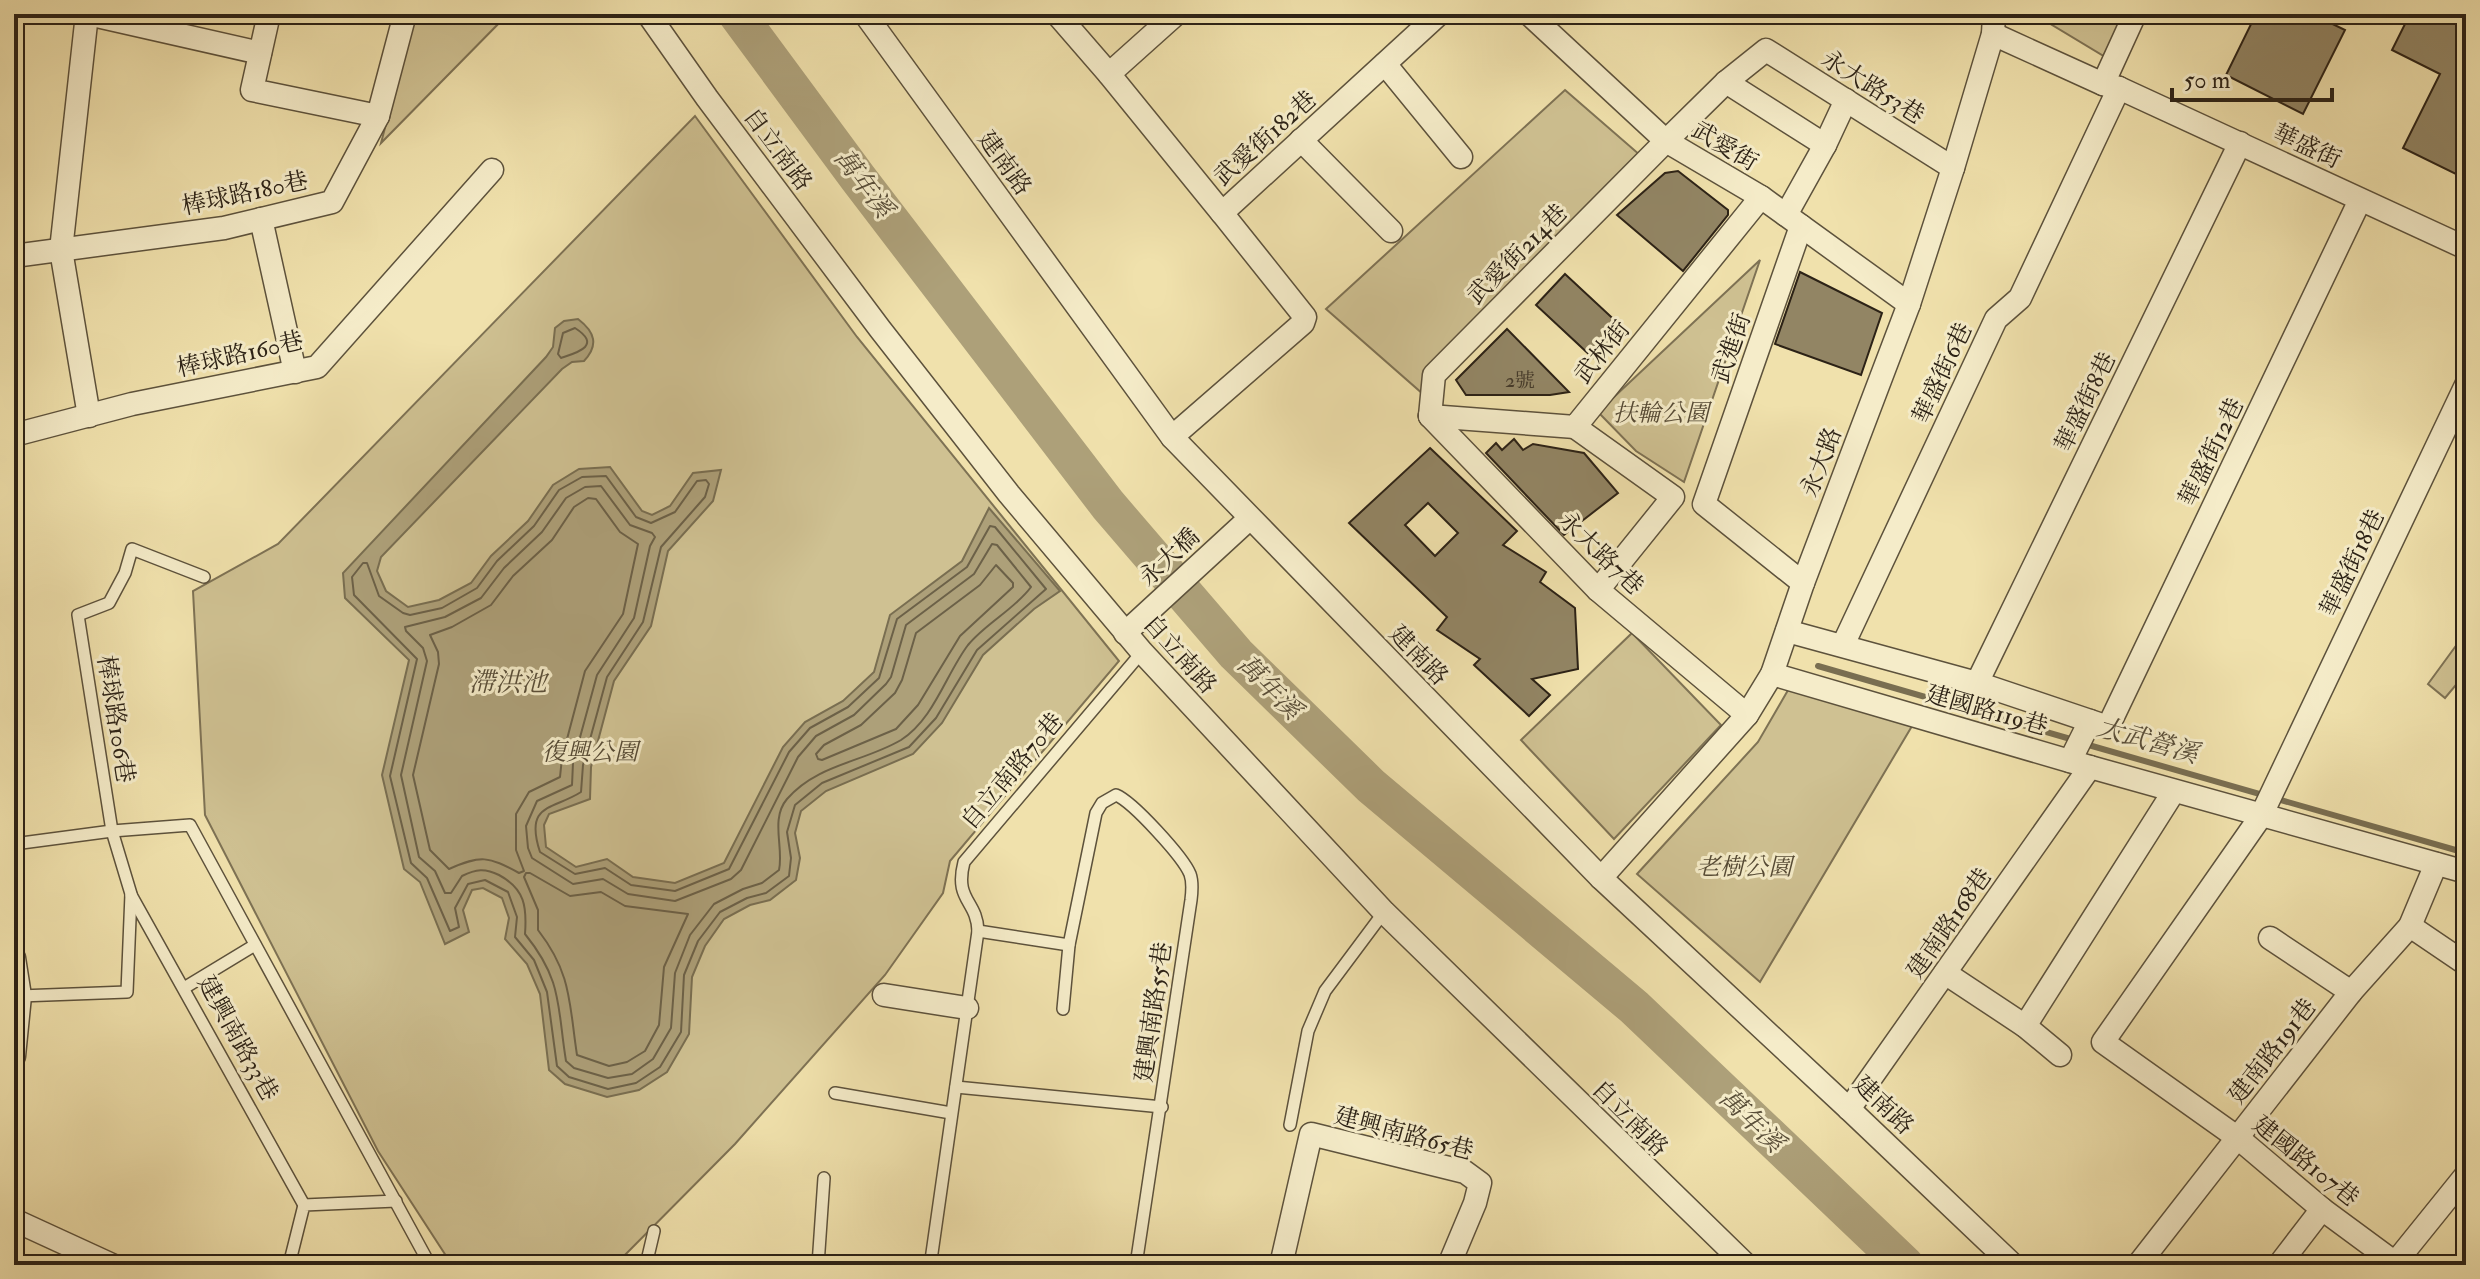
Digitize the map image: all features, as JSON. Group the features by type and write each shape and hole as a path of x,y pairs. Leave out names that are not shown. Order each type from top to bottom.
{"street":[{"path":"89,416 61,250 88,14 260,53"},
{"path":"269,14 252,90 378,116"},
{"name":"棒球路180巷","path":"14,256 224,228 332,202 378,116 405,14"},
{"name":"自立南路","path":"648,14 880,329 1009,494 1125,633 1384,912 1746,1265"},
{"name":"建南路","path":"865,14 1172,437 1248,519 1601,878 2013,1265"},
{"name":"武愛街182巷","path":"1057,14 1222,213 1439,14"},
{"path":"1109,74 1176,14"},
{"name":"華盛街6巷","path":"1843,645 1996,319 2020,298 2111,86 2135,14"},
{"name":"武愛街","path":"1538,17 1666,141 1761,197 1909,304"},
{"name":"華盛街","path":"1994,24 2111,86 2466,248"},
{"name":"永大路","path":"1601,878 1747,715 1772,674 1803,583 1909,304 1953,168 1994,24"},
{"name":"武愛街214巷","path":"1430,416 1434,375 1726,82 1766,50"},
{"name":"永大路53巷","path":"1766,50 1953,168"},
{"path":"1385,64 1461,157"},
{"path":"1726,82 1825,145"},
{"name":"武進街","path":"1704,504 1794,220 1846,100"},
{"path":"1301,140 1391,231"},
{"name":"華盛街8巷","path":"1977,683 2240,143"},
{"name":"棒球路160巷","path":"14,435 317,367 492,170"},
{"name":"武林街","path":"1575,427 1761,197"},
{"name":"華盛街12巷","path":"2086,743 2360,200"},
{"path":"1172,437 1303,323 1305,317 1222,213"},
{"path":"261,219 295,372"},
{"name":"華盛街18巷","path":"2103,1042 2261,816 2466,385"},
{"path":"1430,416 1575,427 1673,497 1704,504 1803,583"},
{"name":"永大路7巷","path":"1430,416 1598,590 1747,715"},
{"path":"1598,590 1673,497"},
{"name":"永大橋","path":"1125,633 1248,519"},
{"path":"1787,631 1977,683 2086,743"},
{"name":"建國路119巷","path":"1772,674 2086,743 2174,791 2466,872"},
{"name":"建南路168巷","path":"1849,1109 1945,973 2086,743"},
{"path":"2025,1026 2174,791"},
{"name":"建南路191巷","path":"2138,1265 2351,992 2410,926 2436,864"},
{"path":"2410,926 2466,964"},
{"path":"2270,938 2351,992"},
{"path":"14,958 20,996 14,1056"},
{"path":"1945,973 2025,1026 2060,1055"},
{"path":"884,995 967,1008"},
{"name":"建國路107巷","path":"2103,1042 2238,1138 2322,1209 2397,1264"},
{"name":"建興南路65巷","path":"1281,1265 1311,1134 1465,1172 1480,1183 1449,1265"},
{"path":"2397,1264 2466,1175"},
{"path":"2279,1265 2322,1209"},
{"path":"14,1220 112,1265"}],"lane":[{"name":"棒球路106巷","path":"131,894 112,831 78,615 109,603 125,573 132,549 204,577"},
{"name":"自立南路70巷","path":"931,1260 978,931 978,916 966,902 960,880 964,862 1142,652"},
{"name":"建興南路55巷","path":"1069,945 1096,813 1102,803 1116,795 1126,799 1137,810 1181,859 1192,877 1162,1107 1136,1265"},
{"path":"14,844 112,831 190,825 430,1265"},
{"path":"20,996 127,992 131,894"},
{"name":"建興南路33巷","path":"131,894 304,1205"},
{"path":"1290,1125 1308,1031 1325,991 1384,912"},
{"path":"978,931 1069,945 1063,1009"},
{"path":"184,988 255,945"},
{"path":"956,1087 1162,1107"},
{"path":"835,1093 951,1113"},
{"path":"818,1265 824,1178"},
{"path":"289,1265 304,1205 396,1201"},
{"path":"646,1265 654,1231"}],"green space":[{"path":"415,14 508,14 381,143"},
{"path":"2034,14 2127,14 2107,58"},
{"path":"1565,90 1648,162 1423,394 1326,309"},
{"name":"復興公園","path":"695,116 857,337 1119,661 950,861 943,893 885,975 735,1144 615,1265 452,1265 378,1151 205,815 193,591 278,544"},
{"name":"扶輪公園","path":"1760,260 1684,482 1636,451 1598,412"},
{"path":"2466,632 2466,673 2445,698 2428,684"},
{"path":"1632,633 1721,725 1614,839 1521,740"},
{"name":"老樹公園","path":"1795,678 1915,721 1760,982 1637,874 1758,742"}],"water":[{"name":"滯洪池","path":"578,319 593,339 589,355 584,361 572,362 562,369 381,557 377,571 386,591 408,607 439,600 471,583 491,556 528,521 553,485 579,469 610,467 642,511 652,515 670,506 693,473 721,470 713,501 668,551 651,626 614,681 591,767 590,799 549,814 544,825 546,847 576,867 607,859 633,877 675,883 724,863 783,747 805,722 843,701 874,672 890,615 962,561 989,508 1060,591 1034,609 983,655 942,723 913,754 826,791 801,811 795,833 800,858 796,880 770,900 750,905 724,919 705,946 692,977 689,1034 667,1072 639,1090 607,1097 565,1084 549,1070 540,994 527,964 505,939 509,918 502,898 483,888 472,890 463,910 469,932 445,944 420,882 404,869 382,775 409,660 345,598 343,573 546,357 553,347 555,328 564,321"}],"building":[{"path":"2256,14 2312,14 2345,30 2303,114 2226,75"},
{"path":"2410,14 2466,14 2466,179 2403,148 2440,74 2392,50"},
{"path":"1678,171 1728,210 1728,215 1683,271 1617,215 1665,173"},
{"path":"1800,272 1882,313 1861,375 1775,344"},
{"path":"1565,274 1622,327 1593,358 1536,305"},
{"path":"1507,329 1569,392 1550,395 1466,395 1456,380"},
{"path":"1514,439 1523,450 1533,444 1584,453 1618,493 1564,535 1486,453 1496,443 1502,450"},
{"path":"1430,448 1517,531 1503,545 1546,572 1540,582 1575,608 1578,669 1532,679 1550,695 1529,716 1474,665 1480,659 1437,630 1447,617 1349,523","holes":["1428,503 1458,533 1435,556 1405,525"]}],"waterway":[{"name":"萬年溪","path":"737,14 1108,505 1236,654 1371,786 1634,1007 1905,1265"},
{"name":"大武營溪","path":"1818,666 2074,740"},
{"name":"大武營溪","path":"2085,744 2466,853"}]}
